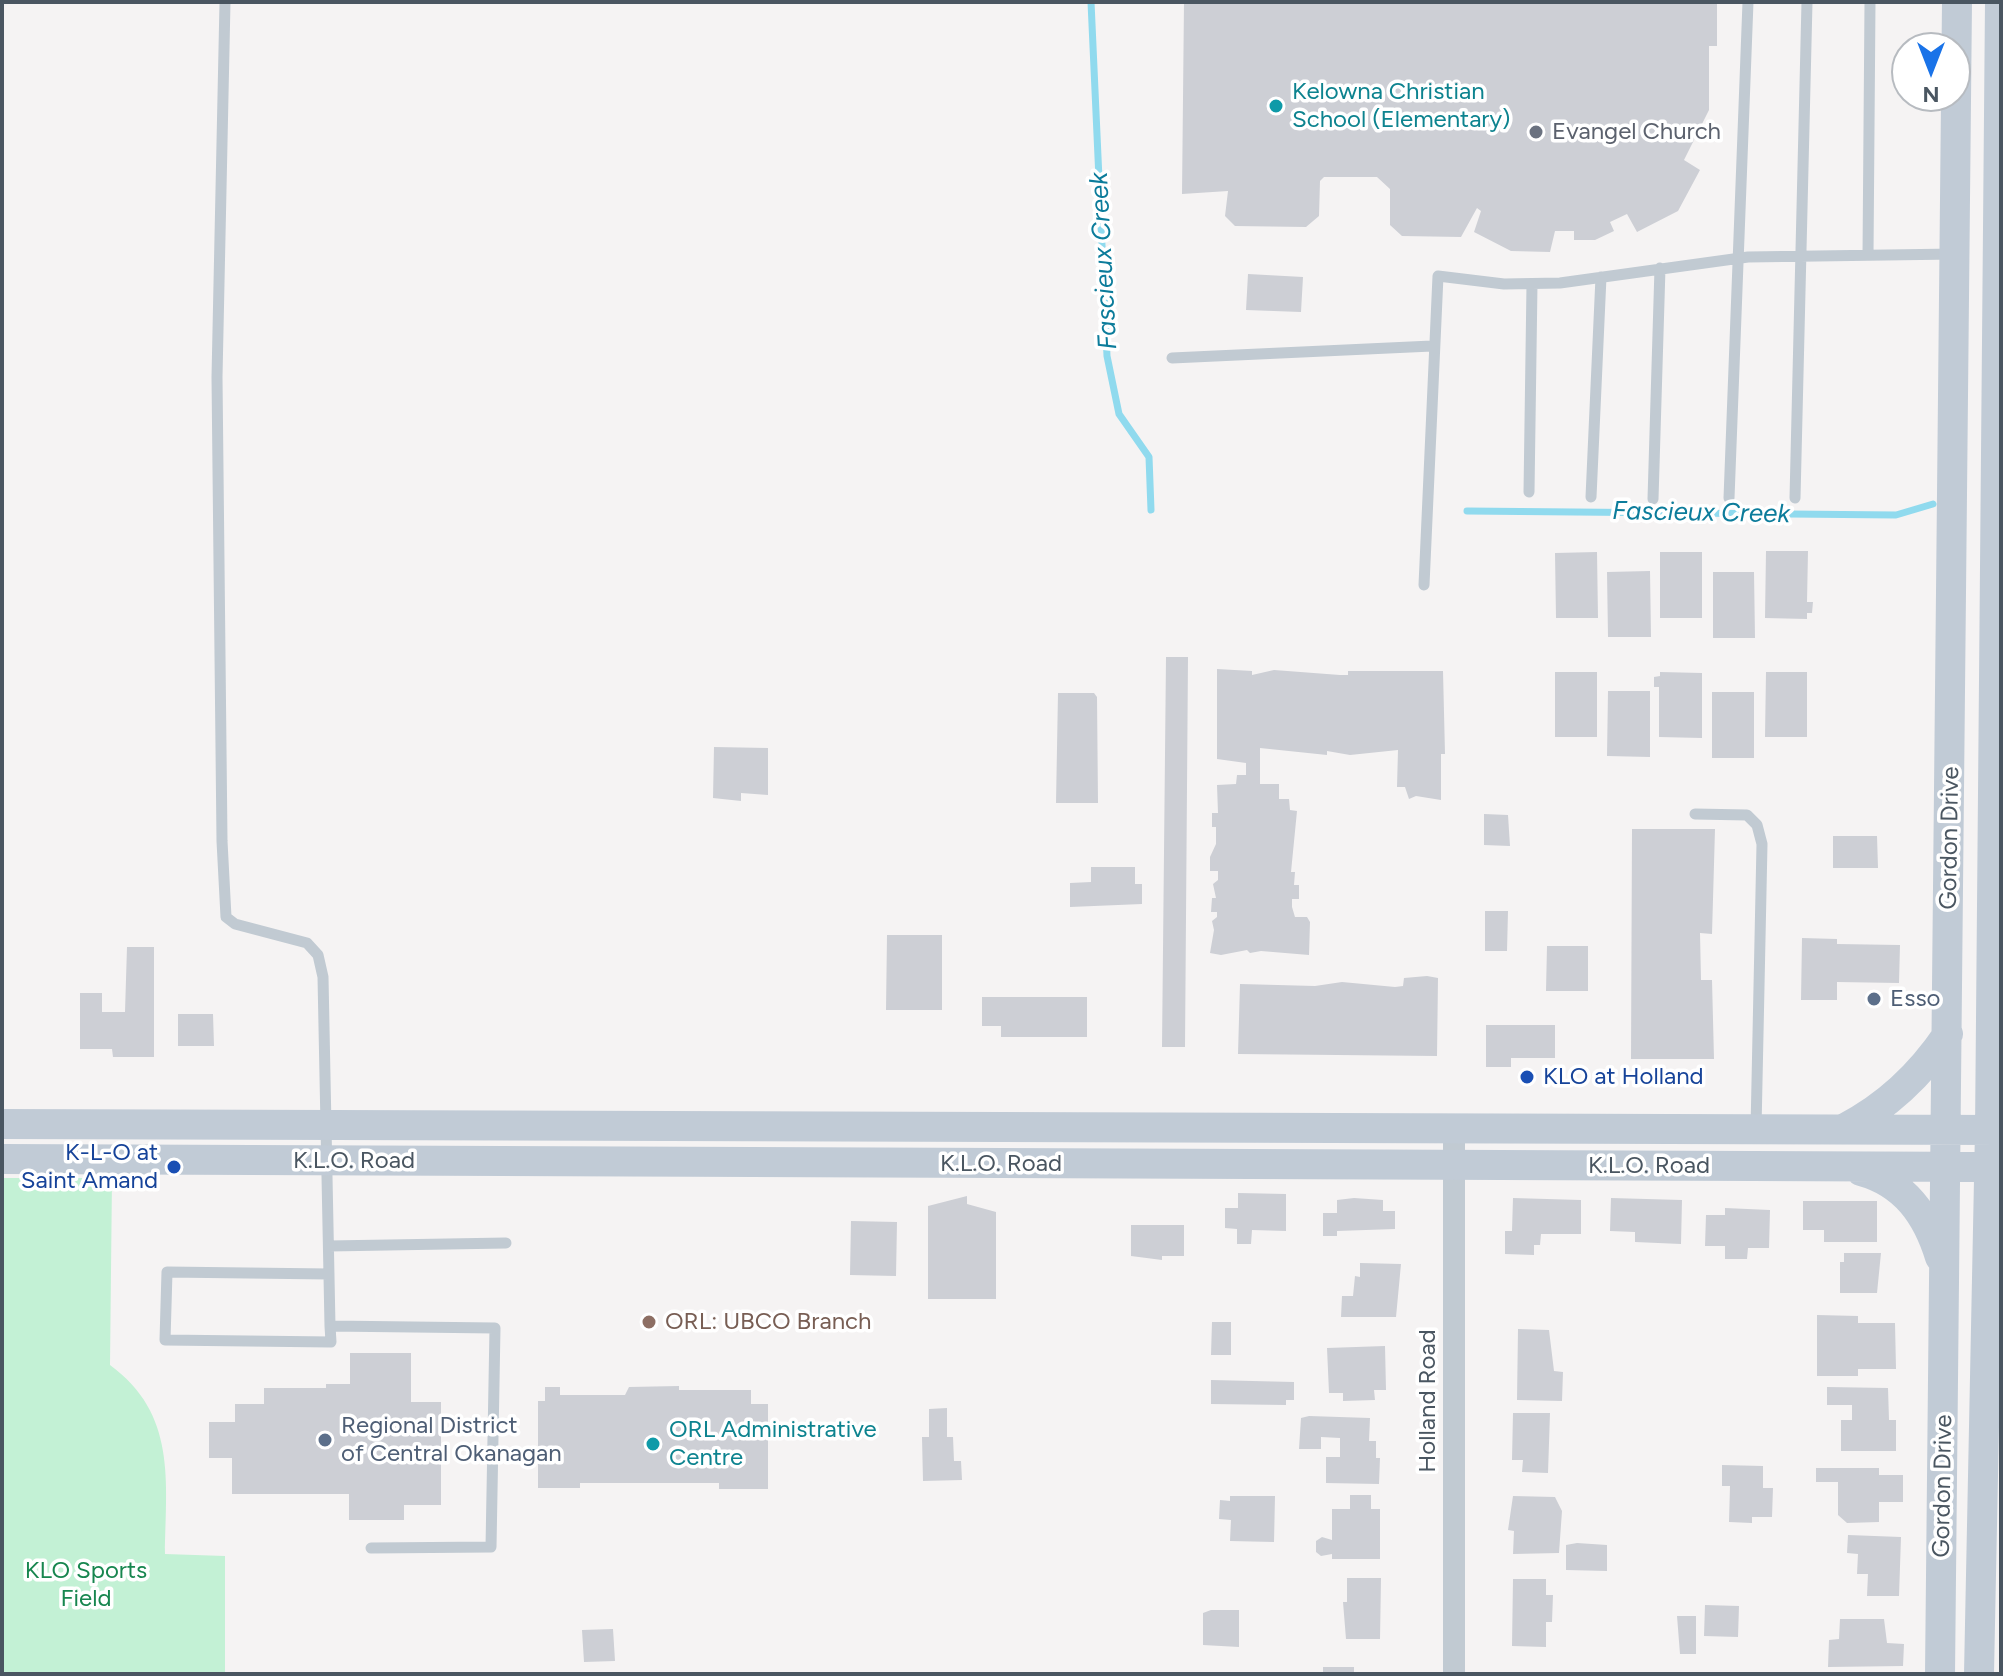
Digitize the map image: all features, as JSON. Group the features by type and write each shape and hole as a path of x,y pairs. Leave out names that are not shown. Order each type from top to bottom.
{"main road":[{"name":"Gordon Drive","path":"1940,1674 1957,2"},
{"name":"Gordon Drive","path":"1979,1674 1996,1130 2000,2"},
{"path":"1842,1130 1872,1114 1910,1081 1929,1062 1948,1034"},
{"name":"K.L.O. Road","path":"2,1124 1996,1130"},
{"name":"K.L.O. Road","path":"2,1159 1995,1167"},
{"path":"1844,1167 1882,1177 1902,1191 1921,1212 1933,1233 1945,1274"}],"street":[{"name":"Holland Road","path":"1454,1128 1454,1674"}],"lane":[{"path":"225,2 217,377 222,841 226,917 235,924 307,943 318,955 323,977 331,1342 165,1340 167,1272 329,1274"},
{"path":"1729,498 1748,2"},
{"path":"1795,498 1807,2"},
{"path":"1868,255 1870,2"},
{"path":"1424,585 1434,395 1432,346 1438,276 1532,284 1738,258 1955,254"},
{"path":"1653,499 1660,268"},
{"path":"1591,497 1601,277"},
{"path":"1529,492 1532,284"},
{"path":"1172,358 1432,346"},
{"path":"1695,814 1724,812 1747,815 1757,825 1762,844 1756,1129"},
{"path":"329,1246 506,1243"},
{"path":"330,1326 495,1328 491,1547 371,1548"}],"green space":[{"name":"KLO Sports Field","path":"2,1178 112,1178 110,1365 132,1384 147,1405 157,1427 166,1475 165,1554 225,1556 225,1674 2,1674"}],"building":[{"path":"1184,2 1717,2 1717,46 1709,46 1709,110 1684,160 1700,170 1678,211 1637,232 1627,214 1610,222 1614,231 1595,240 1574,240 1574,231 1555,231 1550,252 1511,251 1474,232 1481,211 1477,208 1461,237 1402,236 1390,225 1390,189 1377,177 1324,177 1320,181 1319,216 1306,227 1235,226 1225,216 1228,191 1182,194"},
{"path":"1248,274 1303,277 1301,312 1246,310"},
{"path":"1766,551 1808,551 1807,602 1813,602 1812,613 1807,613 1807,619 1765,618"},
{"path":"1597,552 1598,618 1556,618 1555,553"},
{"path":"1660,552 1702,552 1702,618 1660,618"},
{"path":"1650,571 1651,637 1608,637 1607,572"},
{"path":"1713,572 1754,572 1755,638 1713,638"},
{"path":"1166,657 1188,657 1185,1047 1162,1047"},
{"path":"1217,669 1252,671 1252,675 1274,670 1340,675 1348,675 1348,671 1443,671 1445,754 1441,754 1441,800 1416,796 1409,799 1405,787 1397,787 1398,750 1350,755 1327,751 1327,755 1260,748 1260,784 1279,784 1279,799 1289,799 1290,810 1297,811 1291,872 1295,872 1294,885 1299,885 1299,899 1292,899 1292,907 1295,917 1307,917 1310,922 1309,955 1250,953 1247,950 1221,955 1210,953 1214,930 1212,921 1217,917 1217,912 1211,912 1212,898 1216,898 1213,884 1218,880 1218,871 1210,871 1210,857 1216,844 1212,813 1218,813 1217,785 1236,784 1237,775 1246,775 1246,763 1217,759"},
{"path":"1555,672 1597,672 1597,737 1555,737"},
{"path":"1660,672 1702,673 1702,738 1659,737 1659,687 1654,687 1654,677 1660,676"},
{"path":"1766,672 1807,672 1807,737 1765,737"},
{"path":"1608,691 1650,691 1650,757 1607,756"},
{"path":"1712,692 1754,692 1754,758 1712,758"},
{"path":"1058,693 1094,693 1097,697 1098,803 1056,803"},
{"path":"714,747 768,748 768,795 741,793 741,801 713,798"},
{"path":"1484,814 1508,815 1510,846 1484,845"},
{"path":"1632,829 1715,829 1712,934 1700,933 1701,980 1712,980 1714,1059 1631,1059"},
{"path":"1833,836 1877,836 1878,868 1833,868"},
{"path":"1091,867 1135,867 1135,884 1142,884 1142,904 1070,907 1070,883 1091,882"},
{"path":"1485,911 1508,911 1507,951 1485,951"},
{"path":"887,935 942,935 942,1010 886,1010"},
{"path":"1802,938 1837,939 1837,944 1900,945 1899,983 1837,982 1837,1000 1801,1000"},
{"path":"1547,946 1588,946 1588,991 1546,991"},
{"path":"127,947 154,947 154,1057 113,1057 112,1049 80,1049 80,993 102,993 102,1012 125,1012"},
{"path":"1404,978 1438,978 1437,1056 1238,1054 1240,984 1315,986 1342,982 1395,987 1403,986"},
{"path":"982,997 1087,997 1087,1037 1001,1037 1001,1026 982,1026"},
{"path":"178,1014 213,1014 214,1046 178,1046"},
{"path":"1486,1025 1555,1025 1555,1058 1511,1058 1511,1067 1486,1067"},
{"path":"1238,1193 1286,1194 1286,1231 1252,1230 1251,1244 1237,1244 1237,1229 1225,1228 1225,1208 1238,1208"},
{"path":"967,1196 967,1204 996,1212 996,1299 928,1299 928,1206"},
{"path":"1513,1198 1581,1200 1581,1234 1541,1234 1540,1245 1534,1245 1534,1255 1505,1254 1505,1231 1512,1231"},
{"path":"1611,1198 1682,1200 1681,1244 1635,1242 1635,1232 1610,1231"},
{"path":"1337,1200 1383,1200 1383,1211 1395,1211 1395,1229 1337,1231 1337,1236 1323,1236 1323,1213 1337,1213"},
{"path":"1803,1201 1877,1201 1877,1242 1824,1242 1824,1230 1803,1230"},
{"path":"1725,1208 1770,1210 1769,1248 1748,1248 1747,1259 1725,1259 1725,1246 1705,1246 1706,1215 1725,1215"},
{"path":"851,1221 897,1222 896,1276 850,1275"},
{"path":"1131,1225 1184,1225 1184,1256 1162,1256 1162,1260 1131,1256"},
{"path":"1844,1253 1881,1253 1877,1293 1840,1293 1840,1262 1844,1262"},
{"path":"1360,1263 1401,1264 1396,1317 1341,1317 1342,1296 1353,1296 1355,1276 1360,1277"},
{"path":"1817,1315 1858,1316 1858,1323 1895,1323 1896,1369 1858,1369 1858,1376 1817,1376"},
{"path":"1212,1322 1231,1322 1231,1355 1211,1355"},
{"path":"1518,1329 1549,1330 1554,1371 1563,1372 1562,1401 1517,1400"},
{"path":"1385,1346 1386,1390 1374,1390 1375,1400 1343,1401 1343,1393 1329,1393 1327,1348"},
{"name":"Regional District of Central Okanagan","path":"350,1353 411,1353 411,1402 441,1402 441,1505 404,1505 404,1520 349,1520 349,1494 232,1494 232,1458 209,1458 209,1422 235,1422 235,1404 264,1404 264,1388 326,1388 326,1384 350,1384"},
{"path":"1211,1380 1294,1382 1294,1400 1286,1400 1286,1405 1211,1404"},
{"name":"ORL Administrative Centre","path":"679,1386 679,1390 751,1390 751,1404 768,1404 768,1489 719,1489 719,1483 580,1483 580,1488 538,1488 538,1401 545,1401 545,1387 560,1387 560,1395 625,1395 629,1387"},
{"path":"1827,1387 1888,1388 1889,1420 1896,1420 1896,1451 1841,1451 1841,1420 1852,1420 1852,1405 1827,1405"},
{"path":"947,1408 947,1437 953,1437 954,1461 961,1461 962,1480 923,1481 922,1437 929,1437 929,1409"},
{"path":"1513,1413 1550,1413 1548,1473 1522,1472 1523,1460 1512,1460"},
{"path":"1301,1418 1370,1418 1369,1441 1376,1441 1376,1458 1380,1458 1379,1484 1326,1483 1326,1457 1340,1457 1340,1438 1321,1437 1321,1449 1299,1449"},
{"path":"1722,1465 1763,1466 1763,1488 1773,1488 1772,1517 1752,1517 1752,1523 1729,1522 1730,1486 1722,1486"},
{"path":"1816,1468 1879,1468 1879,1475 1903,1475 1903,1502 1879,1502 1879,1522 1847,1523 1838,1515 1838,1482 1816,1482"},
{"path":"1350,1495 1371,1495 1371,1509 1380,1509 1380,1559 1332,1559 1332,1554 1321,1556 1316,1552 1316,1541 1322,1537 1332,1540 1332,1509 1350,1509"},
{"path":"1230,1496 1275,1496 1274,1542 1230,1541 1231,1520 1219,1519 1220,1500 1230,1501"},
{"path":"1513,1496 1555,1497 1562,1511 1559,1553 1513,1554 1514,1531 1508,1530"},
{"path":"1848,1535 1901,1537 1899,1596 1867,1596 1868,1574 1857,1574 1858,1554 1847,1553"},
{"path":"1566,1545 1607,1545 1607,1571 1566,1570"},
{"path":"1347,1578 1381,1578 1380,1639 1346,1639 1343,1602 1347,1602"},
{"path":"1513,1579 1546,1579 1546,1595 1553,1595 1552,1622 1546,1622 1546,1647 1512,1646"},
{"path":"1705,1605 1739,1606 1738,1637 1704,1636"},
{"path":"1239,1610 1239,1647 1203,1645 1203,1613"},
{"path":"1677,1616 1696,1616 1696,1654 1680,1654"},
{"path":"1840,1619 1884,1619 1887,1643 1904,1644 1903,1666 1828,1667 1829,1640 1839,1639"},
{"path":"613,1629 615,1661 584,1662 582,1630"},
{"path":"1323,1667 1354,1667 1354,1674 1323,1674"}],"waterway":[{"name":"Fascieux Creek","path":"1091,2 1107,356 1119,414 1149,457 1151,510"},
{"name":"Fascieux Creek","path":"1467,511 1896,515 1933,504"}],"place":[{"name":"Kelowna Christian School (Elementary)","path":"1276,106"},
{"name":"Evangel Church","path":"1536,132"},
{"name":"Esso","path":"1874,999"},
{"name":"KLO at Holland","path":"1527,1077"},
{"name":"K-L-O at Saint Amand","path":"174,1167"},
{"name":"ORL: UBCO Branch","path":"649,1322"},
{"name":"Regional District of Central Okanagan","path":"325,1440"},
{"name":"ORL Administrative Centre","path":"653,1444"}]}
